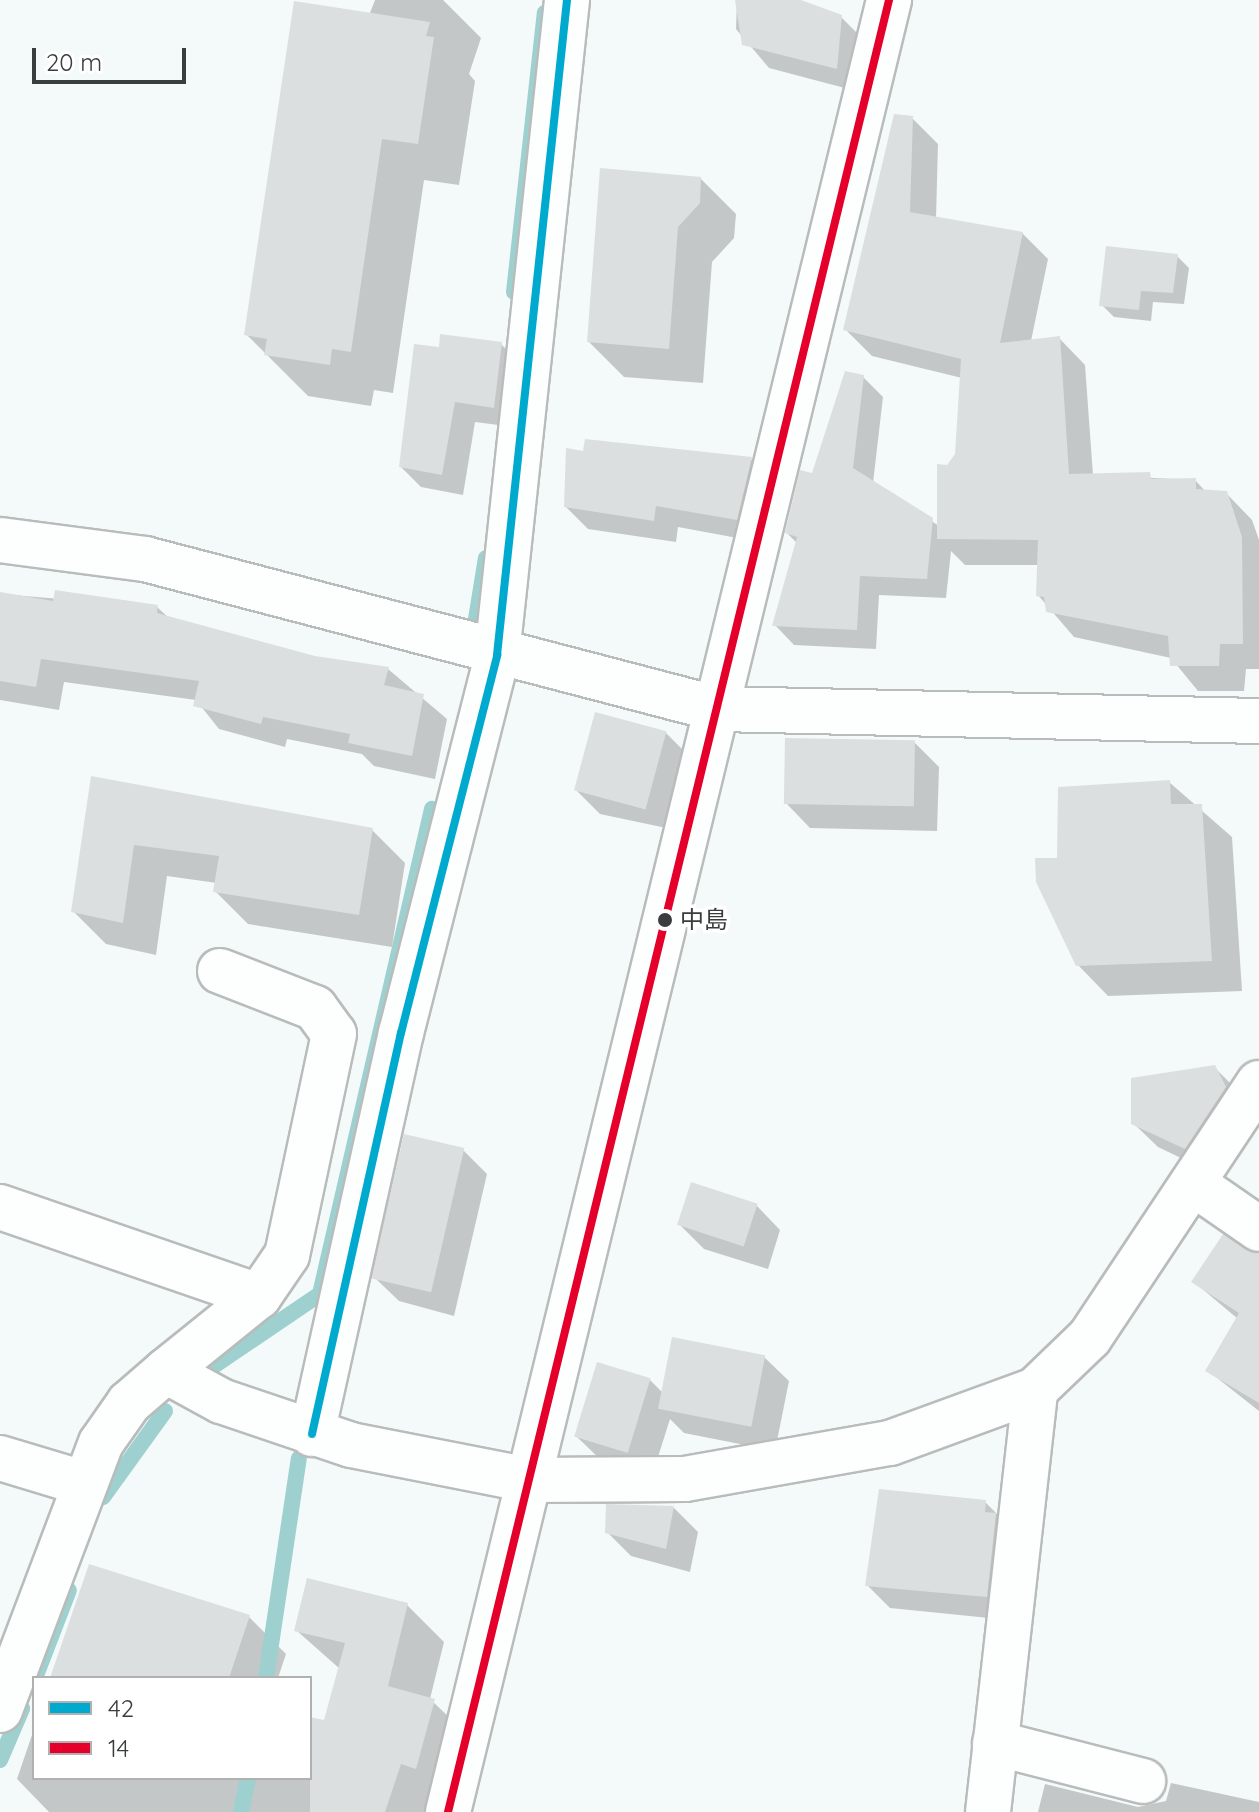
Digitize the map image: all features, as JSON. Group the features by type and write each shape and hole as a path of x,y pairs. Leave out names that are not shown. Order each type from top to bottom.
{"street":[{"path":"0,1710 83,1483 129,1403 259,1296 320,1268 497,655 567,0"},
{"path":"448,1812 889,0"},
{"path":"0,540 145,559 497,655 718,709 1259,721"},
{"path":"220,971 315,1008 334,1034 312,1434"},
{"path":"166,1371 221,1401 312,1434 529,1480 685,1479 785,1466 890,1443 1035,1390 1090,1337 1259,1083"},
{"path":"1194,1184 1259,1229"},
{"path":"0,1207 259,1296"},
{"path":"988,1812 1035,1390"},
{"path":"0,1458 83,1483"},
{"path":"995,1743 1143,1781"}],"building":[{"path":"735,0 801,0 842,15 837,69 742,45"},
{"path":"294,1 430,22 426,36 434,37 418,144 382,139 351,352 332,349 330,365 264,355 267,339 244,335"},
{"path":"894,114 913,116 910,212 1023,232 1000,343 1060,336 1069,474 1150,472 1151,479 1196,478 1196,489 1227,491 1242,537 1243,644 1220,644 1219,666 1170,666 1168,636 1046,612 1044,597 1036,596 1038,540 937,539 937,464 947,465 955,454 961,359 843,330"},
{"path":"600,168 701,177 700,203 678,227 669,349 587,342"},
{"path":"1106,246 1178,254 1173,293 1141,291 1139,310 1099,306"},
{"path":"440,334 502,342 494,408 455,402 442,475 399,467 414,344 439,347"},
{"path":"845,371 864,375 853,468 933,518 927,579 860,576 857,630 772,626 797,537 785,533 800,470 812,473"},
{"path":"585,439 752,457 737,520 656,506 654,521 564,507 566,448 583,451"},
{"path":"55,590 158,605 157,613 315,656 389,667 384,685 424,694 412,756 348,743 350,734 263,717 261,724 193,706 199,681 41,659 36,687 0,681 0,592 53,601"},
{"path":"595,712 666,731 646,809 574,790"},
{"path":"785,738 915,740 914,806 784,804"},
{"path":"91,776 373,828 359,915 213,892 219,856 134,845 123,923 71,912"},
{"path":"1170,780 1171,804 1202,804 1212,961 1076,966 1036,882 1035,858 1057,858 1058,787"},
{"path":"1215,1065 1226,1087 1185,1149 1131,1124 1131,1078"},
{"path":"404,1134 464,1148 431,1292 371,1278"},
{"path":"691,1182 758,1204 744,1246 677,1225"},
{"path":"1223,1234 1259,1254 1259,1403 1205,1371 1239,1313 1191,1282"},
{"path":"672,1337 765,1355 751,1427 658,1409"},
{"path":"597,1362 651,1378 628,1453 574,1437"},
{"path":"879,1489 986,1500 985,1512 996,1513 987,1597 865,1586"},
{"path":"606,1504 674,1506 666,1549 605,1533"},
{"path":"89,1564 250,1615 230,1676 51,1676"},
{"path":"307,1578 408,1603 388,1686 435,1699 416,1769 401,1764 385,1812 310,1812 312,1717 324,1720 345,1643 294,1631"}],"waterway":[{"path":"514,292 545,13"},
{"path":"475,625 486,558"},
{"path":"211,1368 320,1294 432,809"},
{"path":"103,1497 165,1411"},
{"path":"266,1676 299,1458"},
{"path":"36,1676 69,1590"},
{"path":"0,1760 22,1709"},
{"path":"241,1812 248,1780"}],"transit line":[{"name":"42","path":"312,1434 401,1033 497,655 567,0"},
{"name":"14","path":"448,1812 889,0"}],"place":[{"name":"中島","path":"665,920"}]}
